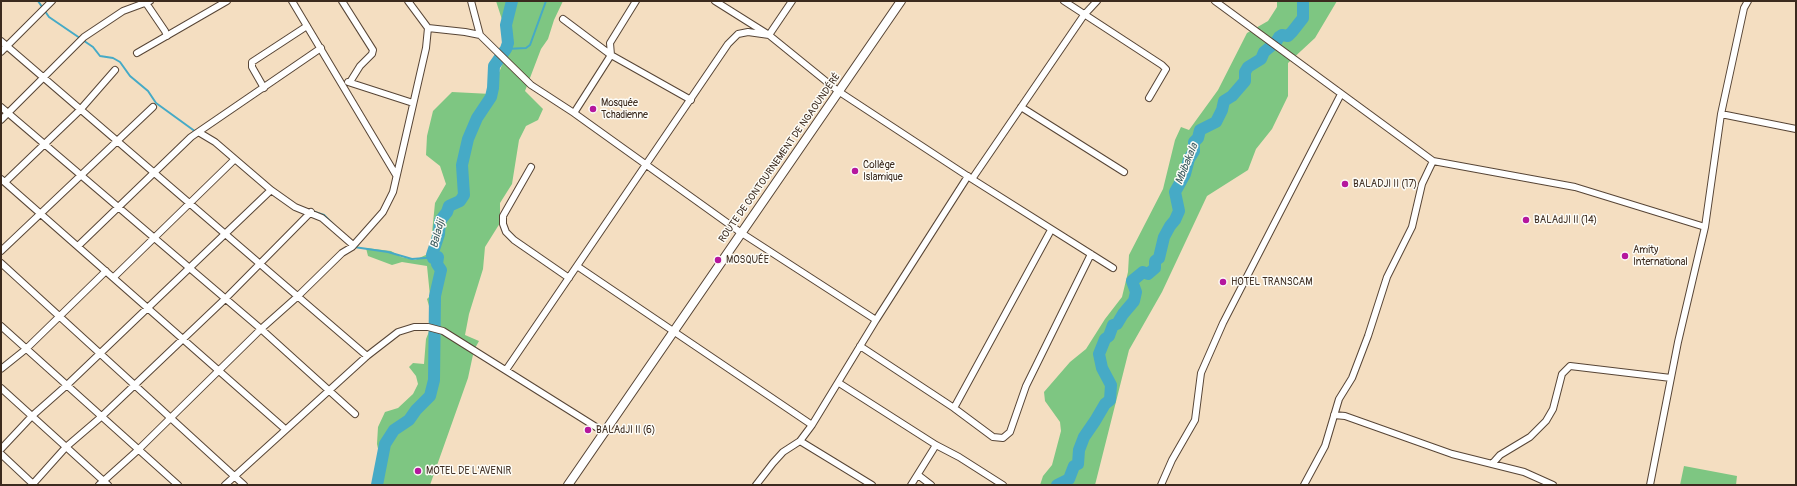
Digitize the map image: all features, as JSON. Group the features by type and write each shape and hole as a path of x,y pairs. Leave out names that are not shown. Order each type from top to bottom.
{"street":[{"path":"1,52 52,1"},
{"path":"137,53 227,1"},
{"path":"292,1 341,80 396,175"},
{"path":"342,1 373,50 372,54 360,66 350,82"},
{"path":"101,483 138,450 220,371 260,329 297,297 342,253 352,246 383,212 393,192 426,48 428,28 408,1"},
{"path":"471,1 480,36 522,78 574,113 740,232 876,320"},
{"path":"574,113 611,55 610,43 636,1"},
{"path":"715,1 768,35 838,91 970,178 1113,268"},
{"path":"768,35 792,1"},
{"name":"ROUTE DE CONTOURNEMENT DE NGAOUNDÉRÉ","path":"568,485 740,232 901,1"},
{"path":"1064,1 1162,64 1166,69 1149,98"},
{"path":"756,485 783,452 800,441 812,425 876,320 970,178 1084,15 1097,1"},
{"path":"1215,1 1432,161 1575,187 1705,227"},
{"path":"1743,1 1744,8"},
{"path":"1650,485 1671,378 1705,227 1721,114 1744,8 1748,1"},
{"path":"1,120 83,39 123,11 148,2 167,36"},
{"path":"563,19 611,55 691,100"},
{"path":"264,88 252,67 252,62 307,26"},
{"path":"428,28 465,32 480,36"},
{"path":"506,370 728,44 738,34 748,32 768,35"},
{"path":"1,41 366,356"},
{"path":"78,246 118,206 191,138 321,48"},
{"path":"116,70 80,110 45,144 3,180 286,429"},
{"path":"341,80 413,103"},
{"path":"1161,485 1172,460 1195,420 1201,373 1222,323 1251,264 1341,94"},
{"path":"1,106 225,298 355,414"},
{"path":"1,251 80,174 153,107"},
{"path":"1021,107 1124,172"},
{"path":"1721,114 1796,129"},
{"path":"200,133 215,142 234,160 295,207 311,212 322,218 352,246"},
{"path":"114,277 234,160"},
{"path":"1304,485 1325,446 1339,399 1352,378 1358,364 1387,277 1412,227 1422,184 1432,161"},
{"path":"531,167 504,216 502,224 506,232 514,240 568,278"},
{"path":"1,449 32,416 100,354 224,233 271,190"},
{"path":"1,454 33,485 66,447 101,417 260,264 311,212"},
{"path":"954,408 1051,230"},
{"path":"860,346 954,408 994,437 1004,438 1010,432 1026,386 1091,254"},
{"path":"1,263 244,485"},
{"path":"577,266 812,425"},
{"path":"1,369 26,349 106,271"},
{"path":"1,326 178,485"},
{"path":"225,485 233,475 366,356 398,332 414,327 436,329 506,370 604,432"},
{"path":"1492,464 1500,455 1530,437 1546,421 1553,409 1562,374 1570,366 1671,378"},
{"path":"839,383 936,445 959,457 1003,485"},
{"path":"1,388 66,447 101,483 108,485"},
{"path":"1334,415 1344,416 1452,454 1524,472 1554,485"},
{"path":"800,441 872,485"},
{"path":"911,485 936,445"},
{"path":"918,475 931,485"}],"green space":[{"name":"Baladji","path":"496,1 563,1 554,20 548,39 541,49 525,91 543,109 538,120 526,126 519,140 512,184 500,203 500,223 485,247 483,269 469,314 465,335 479,341 474,350 468,378 430,485 383,485 383,473 377,444 378,427 385,412 398,408 413,394 418,384 416,376 409,367 413,363 424,364 426,339 432,324 427,299 430,296 427,266 402,262 392,265 368,256 366,248 391,251 401,257 415,260 430,253 435,203 446,184 440,166 426,155 427,136 433,111 452,92 491,94 508,49 505,29"},
{"name":"Mbibakala","path":"1277,1 1337,1 1315,38 1288,63 1288,96 1272,129 1256,149 1248,170 1207,196 1162,292 1129,350 1095,485 1040,485 1043,476 1052,465 1061,431 1060,422 1045,401 1044,392 1070,362 1086,349 1105,319 1122,297 1128,272 1129,255 1163,189 1175,140 1181,127 1189,130 1218,90 1247,33 1268,21 1277,7"},
{"path":"1684,466 1737,476 1736,485 1680,485"}],"waterway":[{"path":"38,1 49,17 93,47 100,56 113,58 120,62 130,76 148,91 156,103 196,132"},
{"name":"Baladji","path":"377,485 385,444 394,430 409,420 416,410 430,396 434,380 435,296 441,270 437,264 438,257 433,258 432,255 439,234 440,221 447,212 449,206 460,201 464,195 462,165 468,139 477,118 491,97 494,66 506,49 508,43 506,25 512,1"},
{"path":"506,49 526,48 530,45 546,1"},
{"name":"Mbibakala","path":"1057,485 1069,479 1074,466 1078,464 1079,450 1084,437 1105,404 1110,400 1111,385 1102,368 1099,354 1113,325 1117,324 1134,301 1136,292 1132,281 1143,272 1148,274 1155,268 1155,261 1159,258 1164,237 1179,211 1175,192 1185,174 1189,159 1194,151 1194,142 1198,138 1200,130 1216,122 1222,110 1224,101 1232,96 1245,81 1245,72 1248,67 1261,59 1264,52 1276,42 1279,37 1282,35 1288,36 1292,32 1303,18 1303,1"},
{"path":"312,211 324,215 334,225"},
{"path":"354,247 388,252 412,259 438,257"}],"place":[{"name":"Mosquée Tchadienne","path":"593,109"},
{"name":"Collège Islamique","path":"855,171"},
{"name":"BALADJI II (17)","path":"1345,184"},
{"name":"BALAdJI II (14)","path":"1526,220"},
{"name":"Amity International","path":"1625,256"},
{"name":"MOSQUÉE","path":"718,260"},
{"name":"HOTEL TRANSCAM","path":"1223,282"},
{"name":"BALAdJI II (6)","path":"588,430"},
{"name":"MOTEL DE L'AVENIR","path":"418,471"}]}
